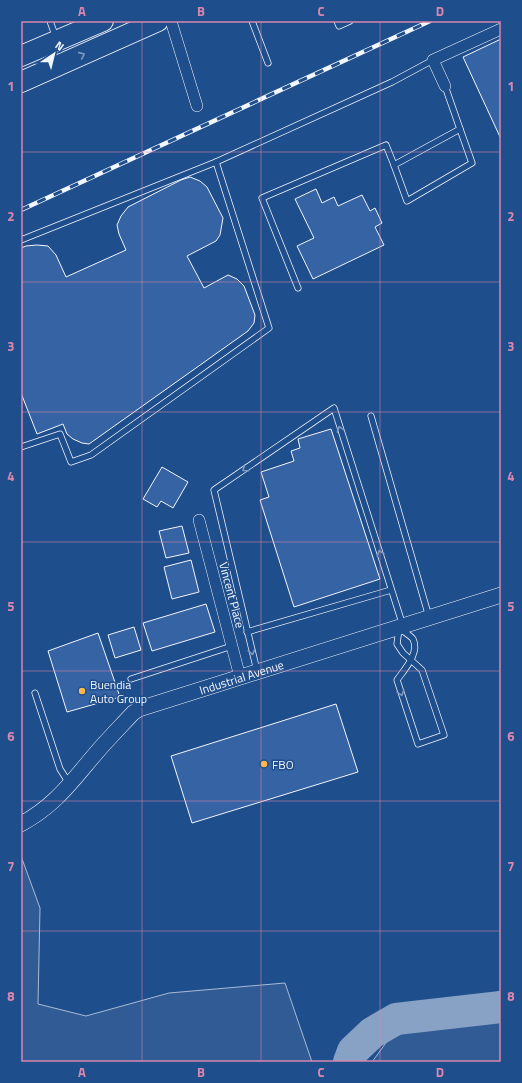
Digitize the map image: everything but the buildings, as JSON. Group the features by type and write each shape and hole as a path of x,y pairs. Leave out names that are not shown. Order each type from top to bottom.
{"highway":[{"path":"21,82 158,21"},
{"path":"22,53 57,41 100,22"}],"street":[{"path":"171,21 197,106"},
{"path":"444,86 433,60 501,29"},
{"name":"Vincent Place","path":"199,520 240,677"},
{"name":"Industrial Avenue","path":"21,824 46,809 70,785 99,750 133,713 139,709 501,595"}],"lane":[{"path":"50,21 57,41"},
{"path":"252,21 268,63"},
{"path":"337,21 339,26 350,21"},
{"path":"21,240 216,162 392,82 433,60"},
{"path":"298,288 262,198 386,145 407,201 472,163 444,86"},
{"path":"394,165 460,129"},
{"path":"21,447 60,434 71,462 91,455 269,328 216,162"},
{"path":"257,672 214,490 334,408 391,590 401,627 412,639 414,647 411,659 397,680 418,744 444,735 422,670 411,659 403,652 397,644 401,627"},
{"path":"371,416 429,618"},
{"path":"248,632 391,590"},
{"path":"131,679 232,646"},
{"path":"35,693 60,769 70,785"}],"shaded area":[{"path":"21,856 40,908 38,1004 86,1016 169,993 285,983 312,1062 21,1062"},
{"path":"501,1021 501,1062 372,1062 388,1040 403,1033"}],"taxiway":[{"path":"349,1062 353,1051 372,1033 396,1019 501,1007"}],"railway":[{"path":"21,210 430,21"}],"place":[{"name":"Buendia Auto Group","path":"82,691"},
{"name":"FBO","path":"264,764"}]}
